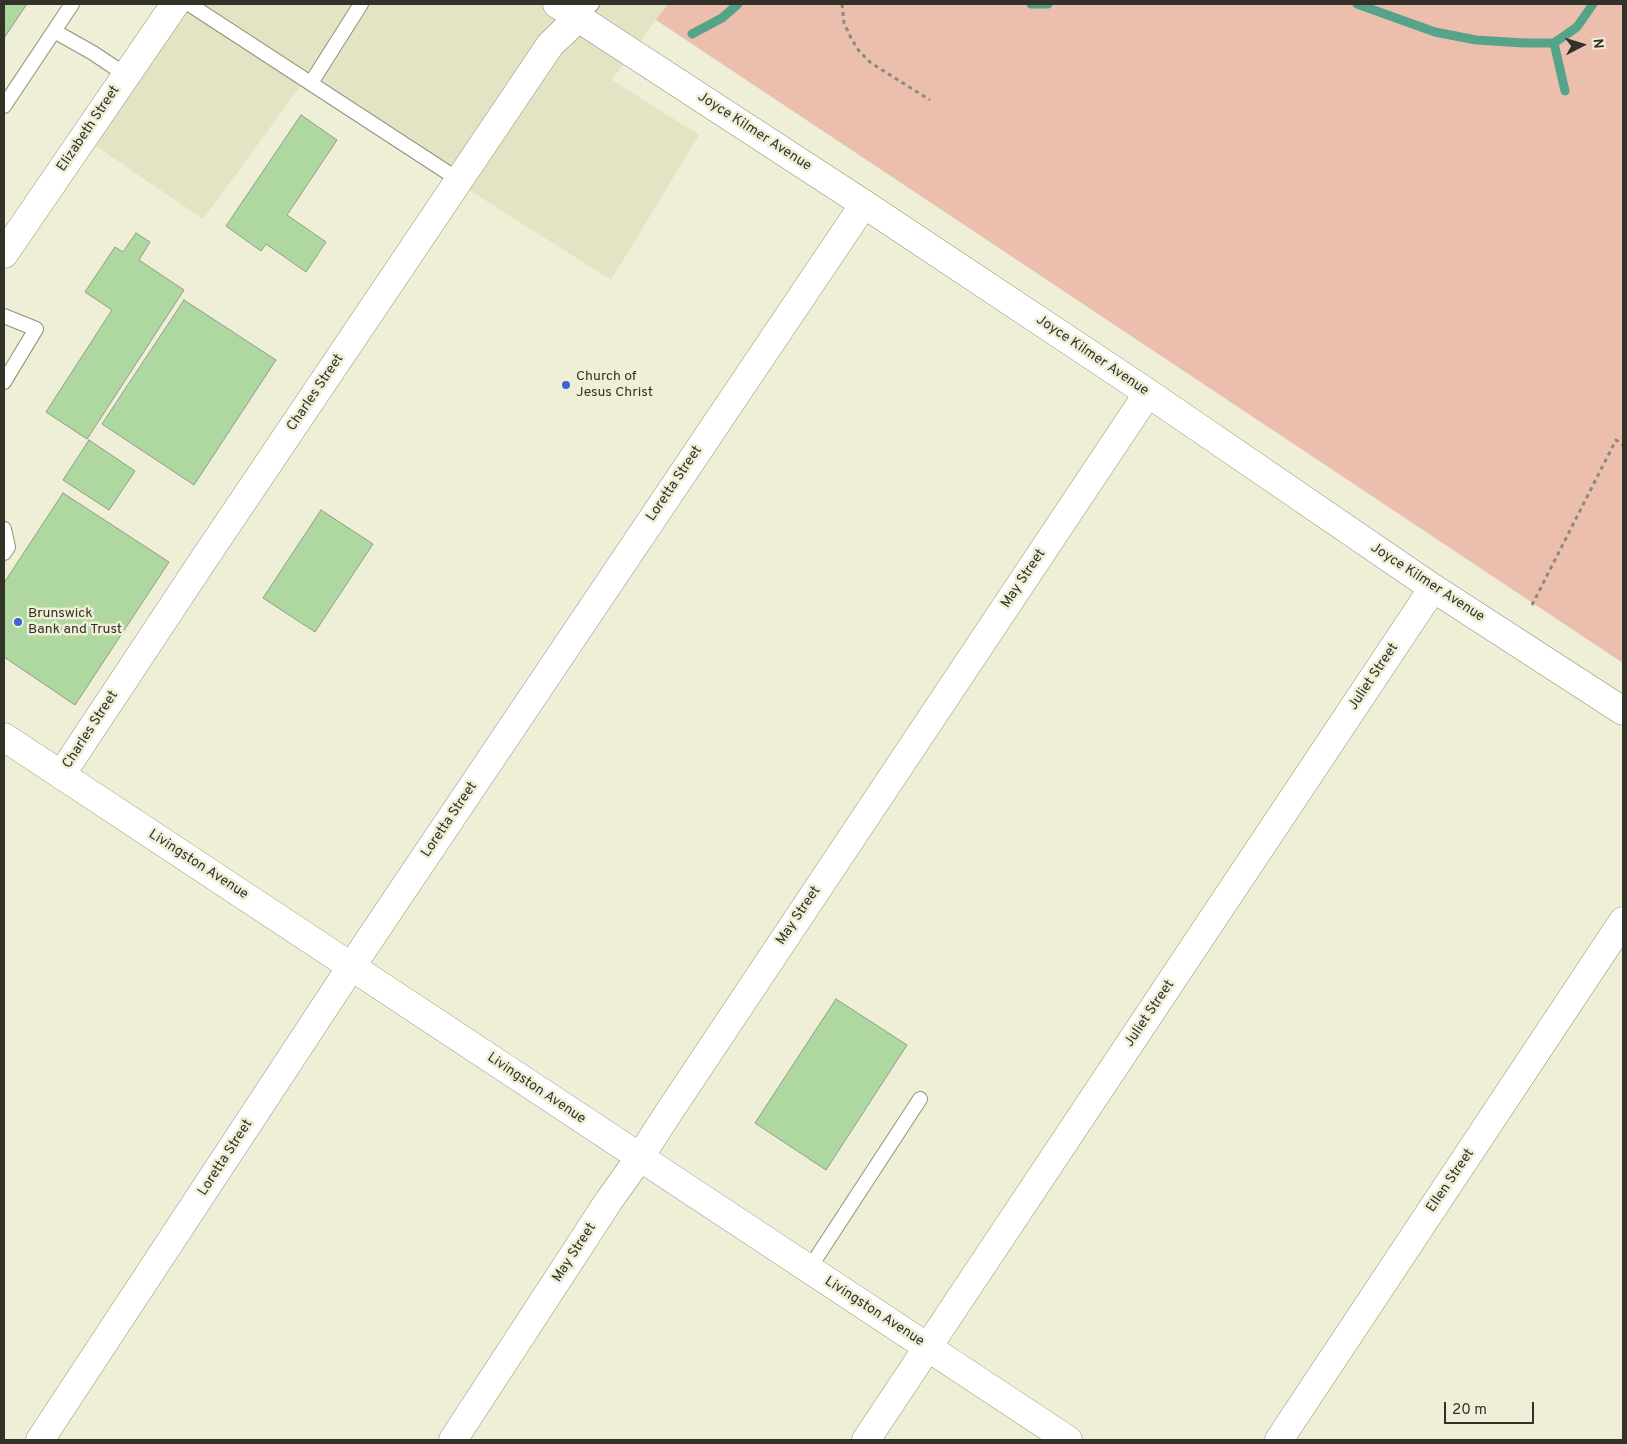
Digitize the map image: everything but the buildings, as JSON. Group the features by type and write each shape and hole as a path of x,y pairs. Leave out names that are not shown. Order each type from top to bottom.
{"street":[{"name":"Elizabeth Street","path":"4,254 175,4"},
{"name":"Charles Street","path":"61,775 212,547 576,8"},
{"name":"Joyce Kilmer Avenue","path":"576,8 864,204 1148,393 1433,588 1623,711"},
{"name":"Loretta Street","path":"40,1440 351,967 864,204"},
{"name":"May Street","path":"453,1440 608,1202 640,1157 1148,393"},
{"name":"Juliet Street","path":"866,1440 1433,588"},
{"name":"Livingston Avenue","path":"5,742 61,775 1068,1440"},
{"name":"Ellen Street","path":"1279,1440 1623,921"}],"lane":[{"path":"4,106 72,4"},
{"path":"189,4 459,180"},
{"path":"311,83 361,4"},
{"path":"54,31 93,53 126,75"},
{"path":"4,316 36,330 4,382"},
{"path":"4,529 8,547 4,553"},
{"path":"809,1269 920,1099"}],"path":[{"path":"842,5 844,23 850,38 859,51 871,63 930,100"},
{"path":"1532,605 1616,440 1623,444"}],"shaded area":[{"path":"169,4 668,4 612,80 699,135 611,280 302,84 203,219 84,138"},
{"path":"668,4 1623,4 1623,663 656,20"}],"waterway":[{"path":"692,34 722,18 738,4"},
{"path":"1031,4 1048,4"},
{"path":"1357,4 1435,32 1476,40 1524,43 1554,43 1577,27 1593,4"},
{"path":"1554,43 1565,91"}],"place":[{"name":"Church of Jesus Christ","path":"566,385"},
{"name":"Brunswick Bank and Trust","path":"18,622"}]}
